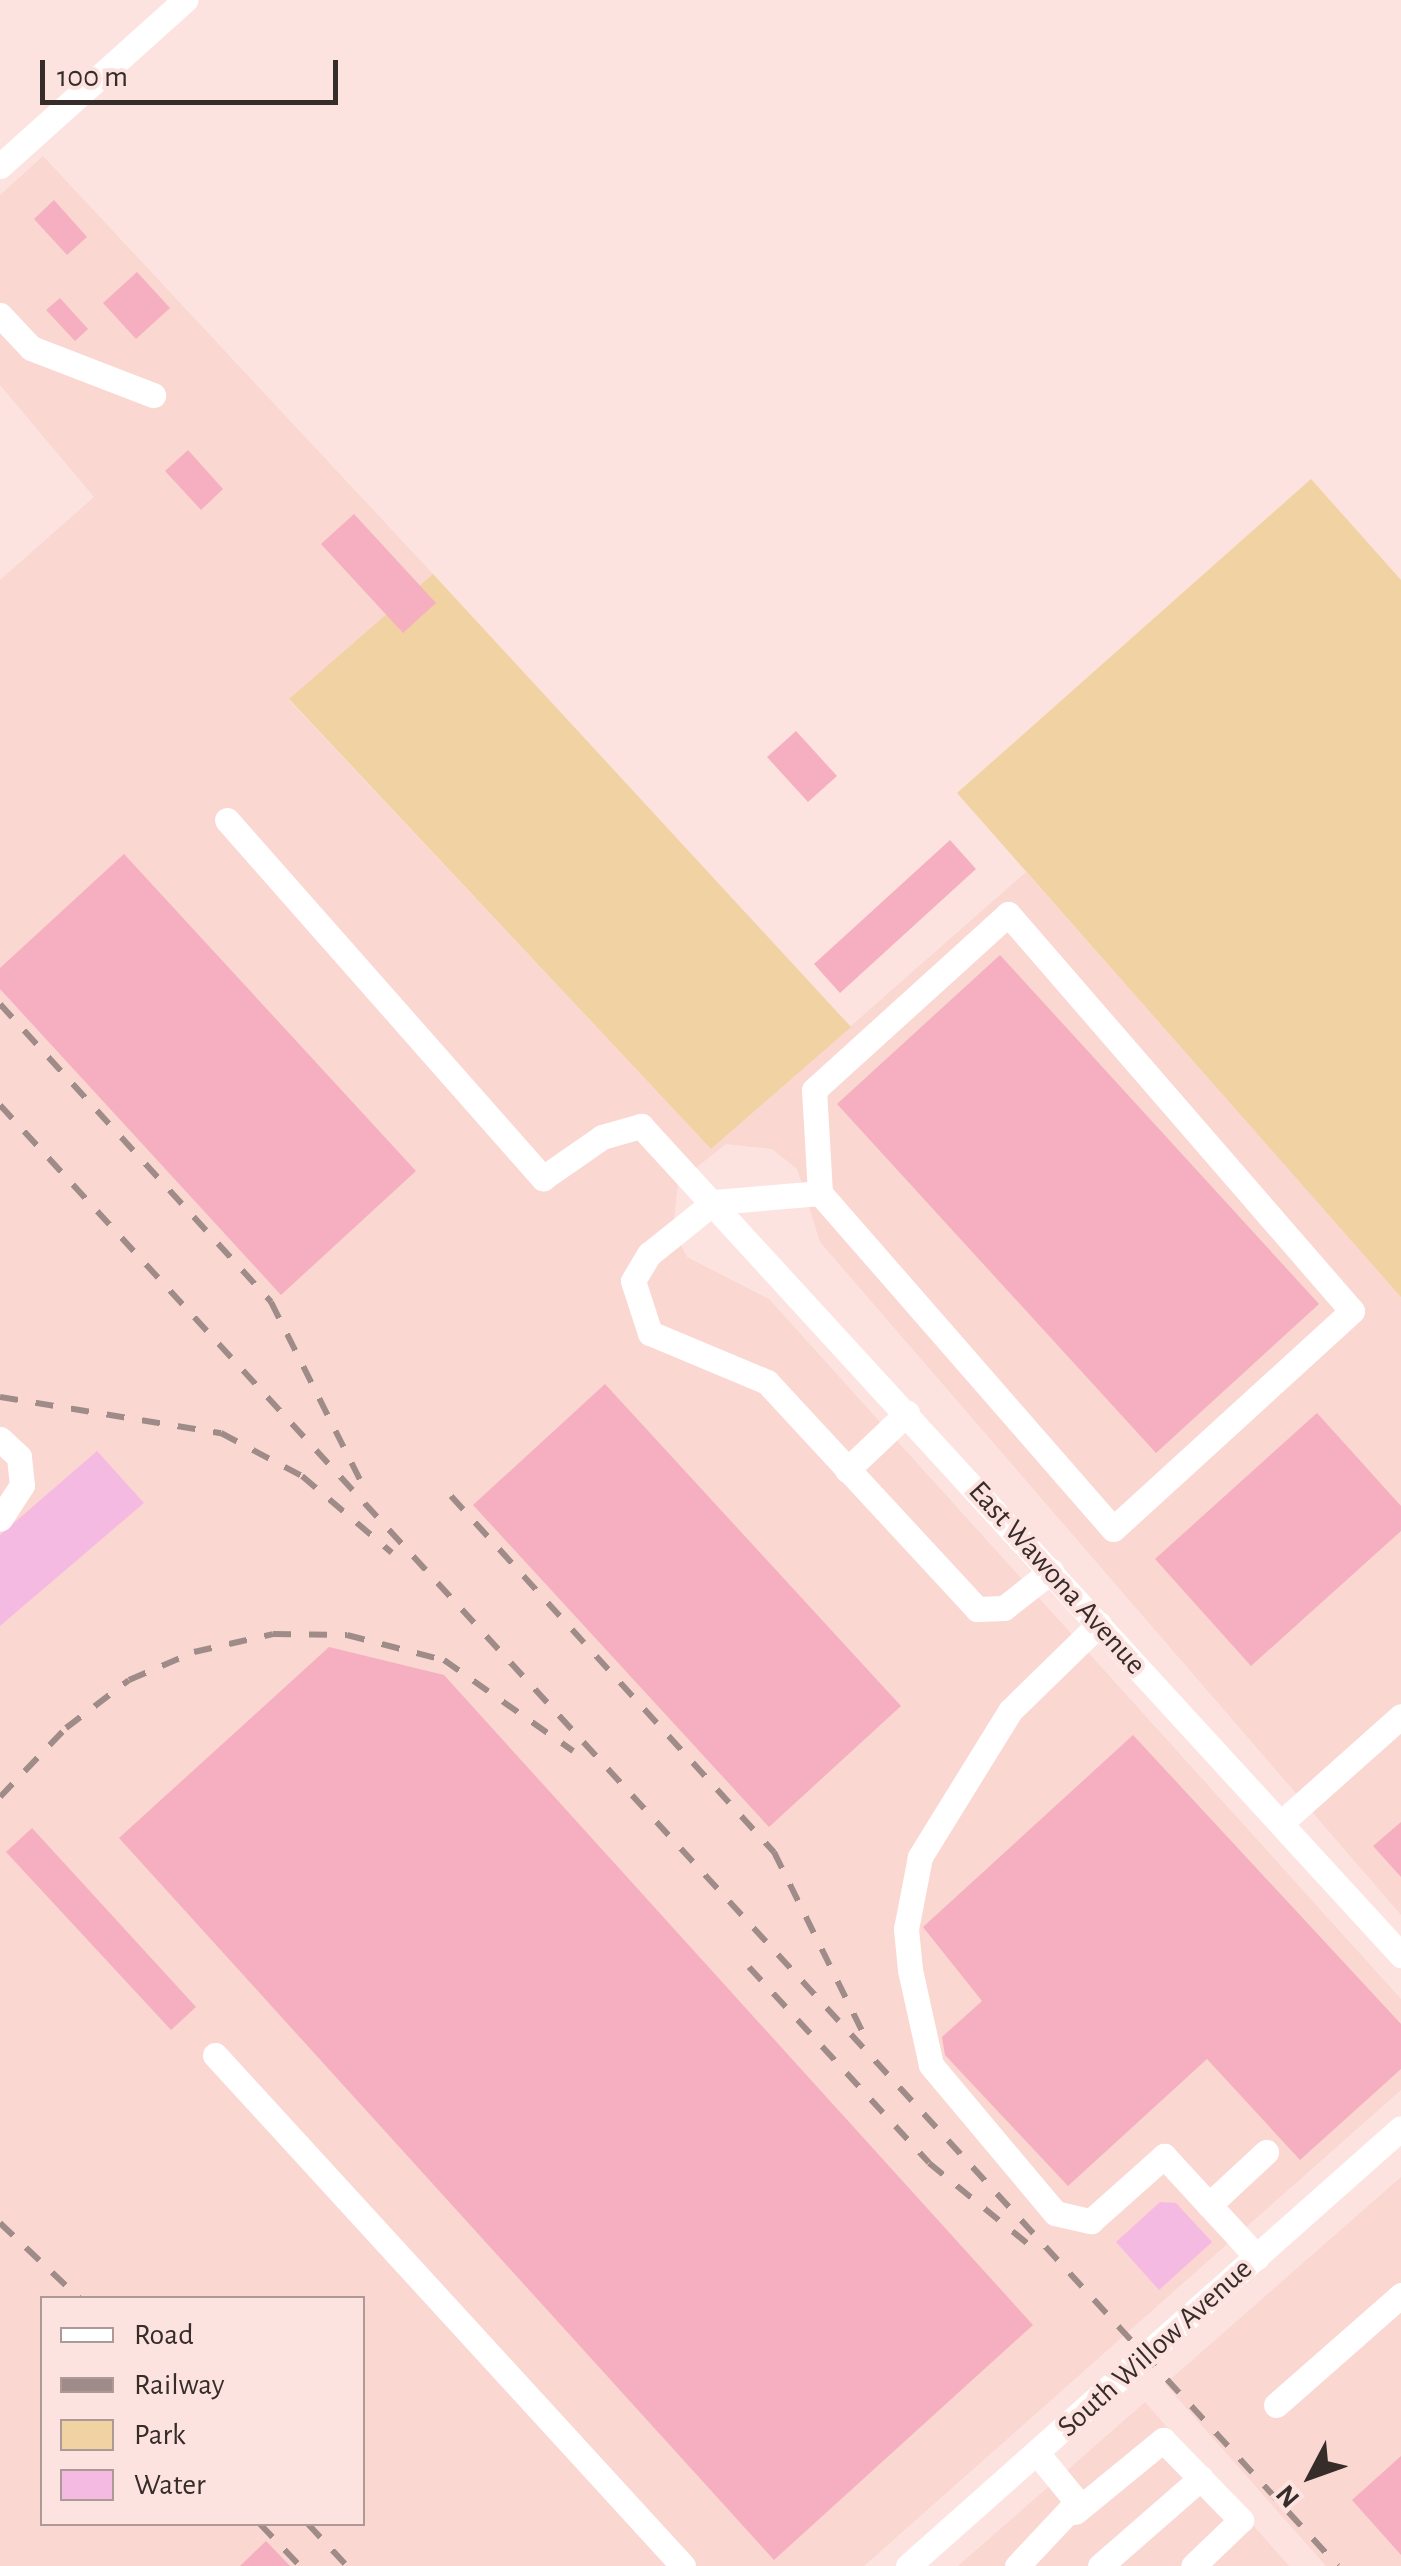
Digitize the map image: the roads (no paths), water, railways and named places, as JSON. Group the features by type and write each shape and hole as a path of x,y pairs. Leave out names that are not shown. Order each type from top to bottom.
{"street":[{"path":"0,166 185,0"},
{"path":"0,315 31,348 153,395"},
{"name":"East Wawona Avenue","path":"227,820 543,1178 602,1137 641,1126 1401,1954"},
{"path":"1008,914 1352,1311 1113,1528 820,1193 814,1090 1008,914"},
{"path":"820,1193 714,1202 649,1254 632,1281 650,1332 766,1382 977,1609 1004,1608 1051,1572"},
{"path":"847,1470 906,1413"},
{"path":"0,1439 19,1456 22,1485 0,1519"},
{"path":"1099,1624 1010,1711 920,1856 906,1929 910,1970 931,2065 1055,2213 1091,2221 1164,2156 1257,2258"},
{"path":"1281,1823 1401,1716"},
{"path":"215,2056 683,2566"},
{"name":"South Willow Avenue","path":"908,2566 1401,2128"},
{"path":"1209,2205 1266,2152"},
{"path":"1276,2405 1401,2295"},
{"path":"1017,2566 1155,2439 1202,2478 1241,2520 1193,2566"},
{"path":"1037,2453 1074,2493 1075,2512"},
{"path":"1100,2566 1202,2478"}],"water":[{"path":"97,1451 144,1503 0,1626 0,1535"},
{"path":"1160,2202 1176,2203 1212,2242 1159,2290 1116,2242"}],"railway":[{"path":"0,1004 271,1302 364,1488"},
{"path":"0,1105 1338,2566"},
{"path":"0,1397 221,1433 302,1476 392,1553"},
{"path":"451,1496 774,1852 864,2035"},
{"path":"0,1797 66,1728 129,1680 194,1652 273,1634 347,1635 444,1660 573,1751"},
{"path":"749,1967 929,2163 1034,2249"},
{"path":"0,2223 77,2296"},
{"path":"262,2526 300,2566"},
{"path":"310,2526 347,2566"}]}
